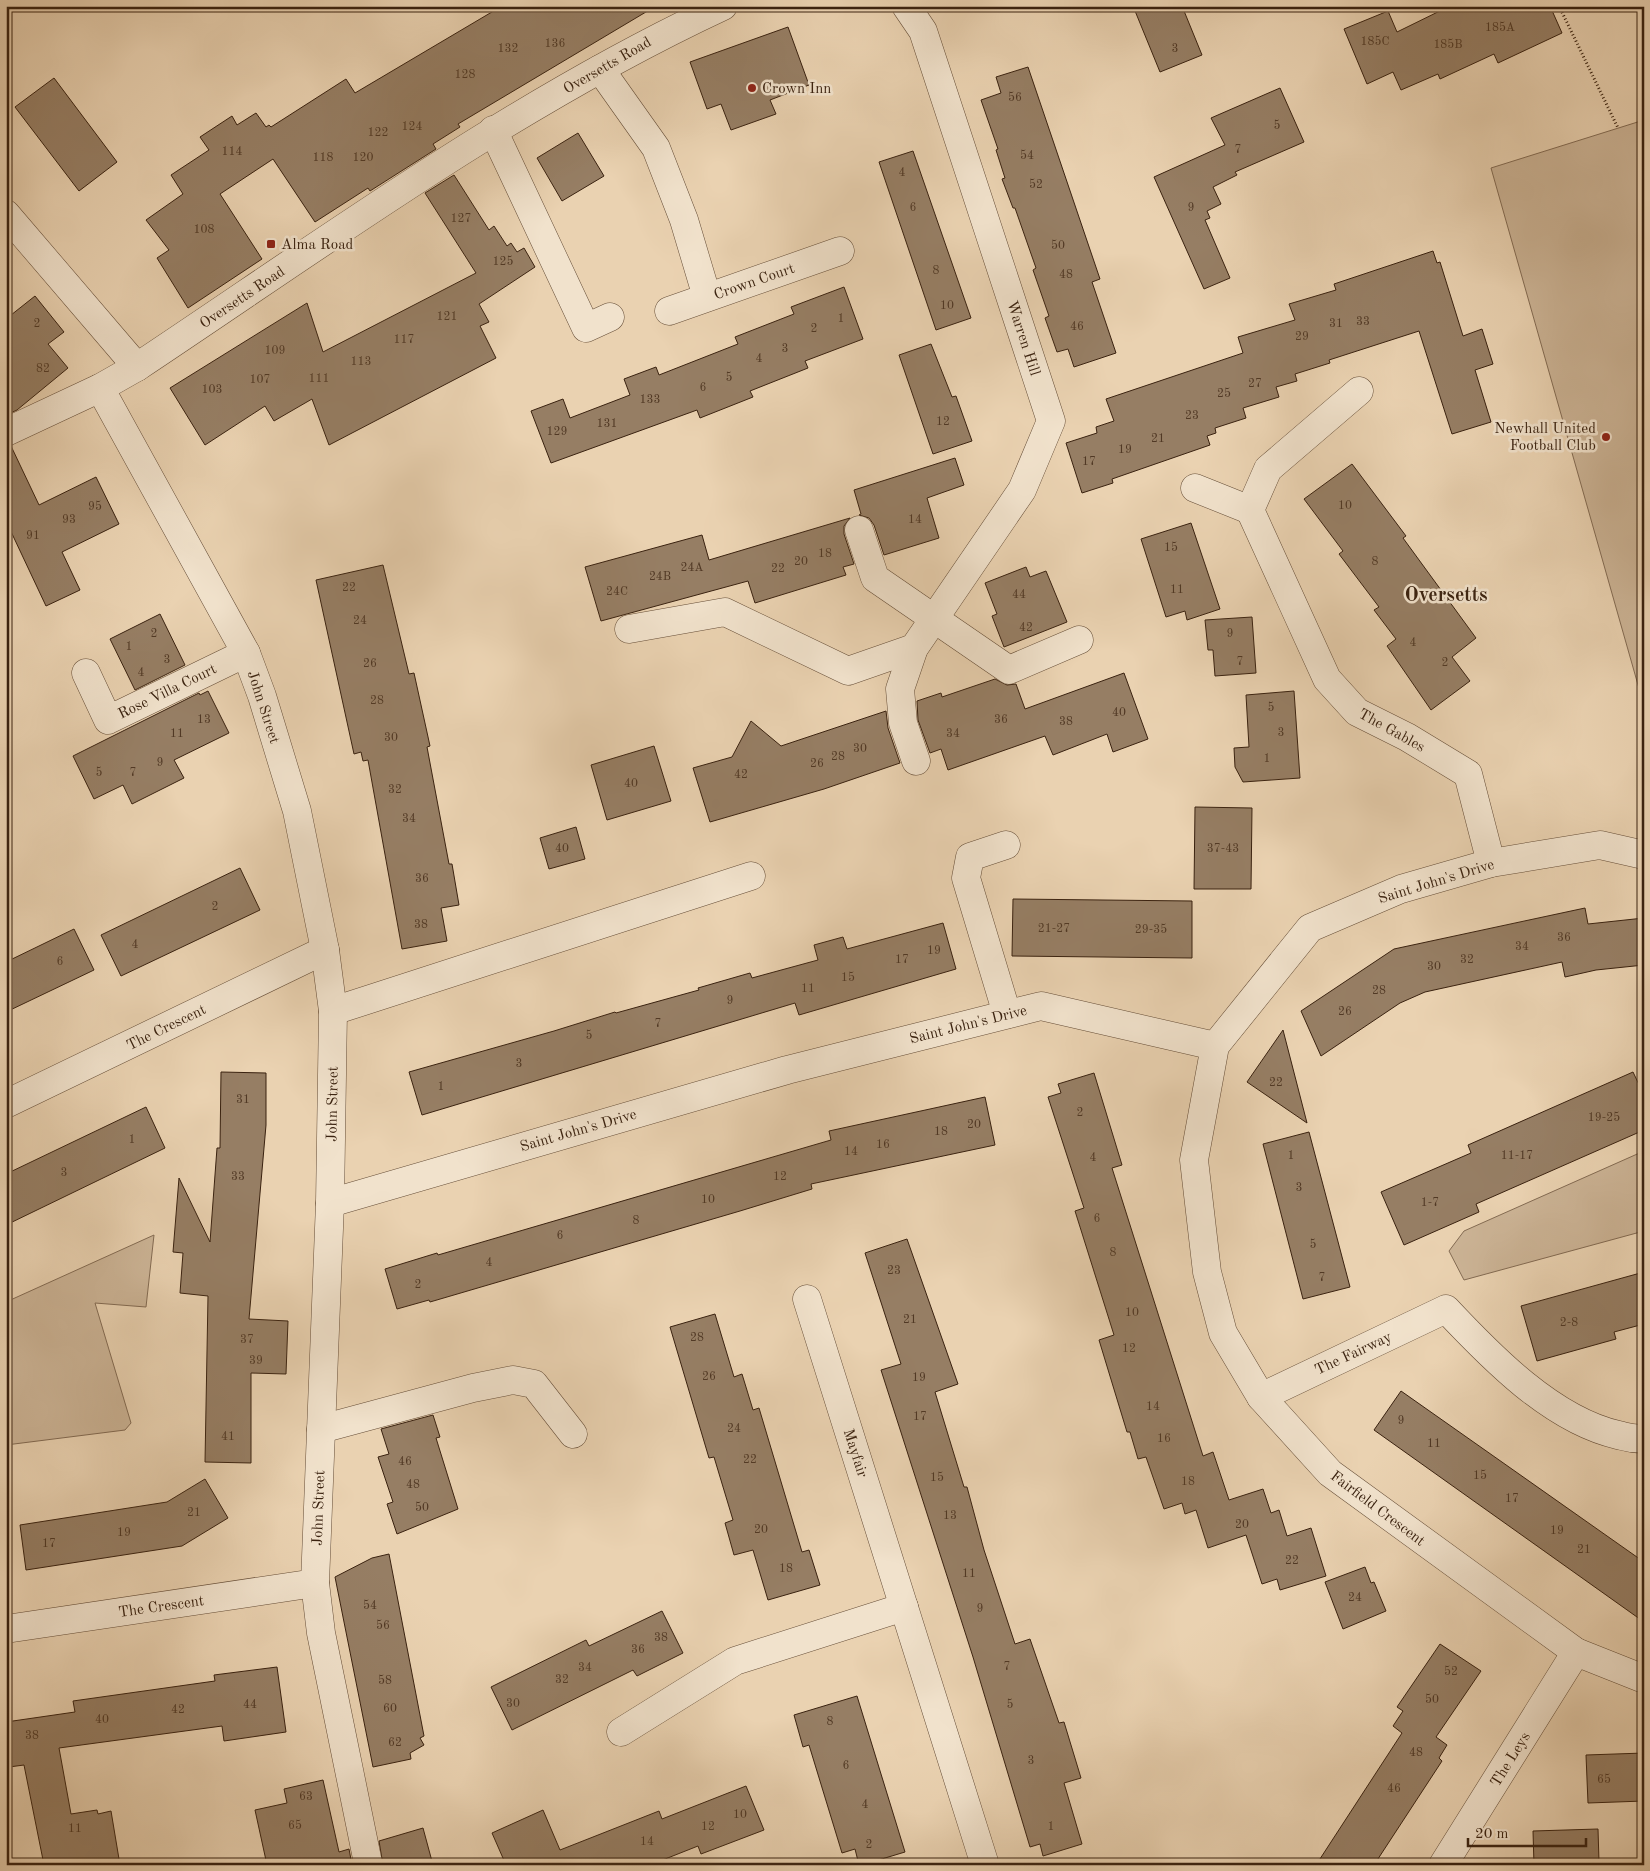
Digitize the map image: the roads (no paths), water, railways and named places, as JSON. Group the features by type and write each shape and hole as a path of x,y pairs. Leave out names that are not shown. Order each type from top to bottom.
{"street":[{"name":"Oversetts Road","path":"6,432 100,388 137,367 493,130 650,40 724,6"},
{"name":"Warren Hill","path":"906,6 923,31 1050,421 1022,490 914,648 900,689 903,723 916,761"},
{"path":"600,69 656,148 684,220 707,297"},
{"path":"493,130 586,328 610,317"},
{"path":"6,214 137,367"},
{"name":"Crown Court","path":"669,311 840,251"},
{"name":"John Street","path":"100,388 246,653 262,696 297,811 325,950 333,1011 330,1203 315,1583 321,1633 368,1863"},
{"path":"1195,488 1250,510 1268,469 1359,391"},
{"name":"The Gables","path":"1250,510 1327,679 1356,712 1408,737 1468,774 1490,862"},
{"path":"859,530 875,578 1009,670 1079,640"},
{"path":"630,629 724,612 848,671 914,648"},
{"name":"Rose Villa Court","path":"86,673 108,720 246,653"},
{"path":"1006,845 970,857 966,878 1007,1014"},
{"name":"Saint John's Drive","path":"330,1203 787,1070 1041,1006 1214,1046 1310,928 1401,889 1490,862 1600,845 1644,855"},
{"path":"333,1011 752,876"},
{"name":"The Crescent","path":"6,1104 325,950"},
{"name":"Fairfield Crescent","path":"1214,1046 1194,1160 1207,1272 1223,1333 1261,1397 1330,1473 1576,1652 1644,1678"},
{"name":"Mayfair","path":"807,1299 985,1865"},
{"name":"The Fairway","path":"1261,1397 1446,1309 1487,1353 1535,1393 1595,1430 1637,1440 1644,1438"},
{"path":"321,1429 473,1388 513,1380 534,1384 573,1434"},
{"name":"The Crescent","path":"6,1629 315,1583"},
{"path":"621,1732 735,1661 904,1607"},
{"name":"The Leys","path":"1443,1865 1576,1652"}],"place":[{"name":"Crown Inn","path":"752,88"},
{"name":"Alma Road","path":"271,244"},
{"name":"Newhall United Football Club","path":"1606,437"}],"district":[{"name":"Oversetts","path":"1446,594"}]}
